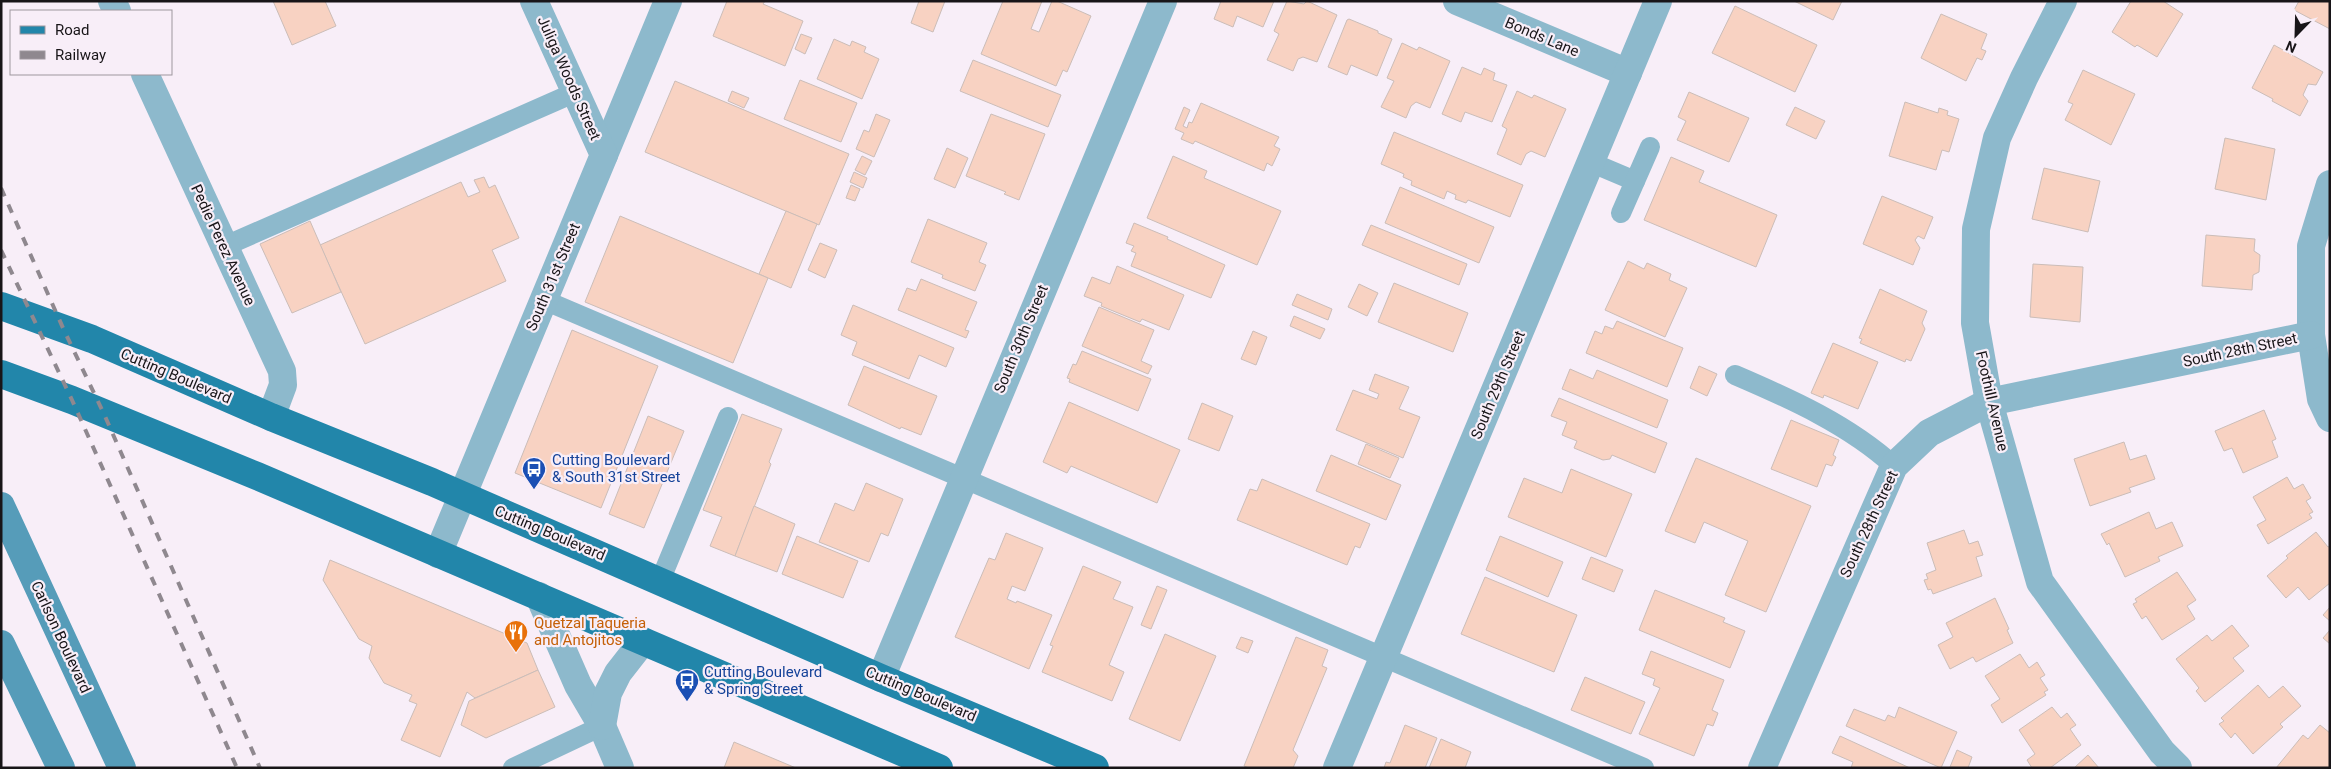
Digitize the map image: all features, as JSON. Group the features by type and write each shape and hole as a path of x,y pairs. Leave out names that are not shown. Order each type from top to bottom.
{"main road":[{"name":"Cutting Boulevard","path":"1,306 92,339 271,417 463,496 881,678 1095,768"},
{"path":"1,374 72,400 257,476 939,768"},
{"name":"Carlson Boulevard","path":"1,506 122,768"},
{"path":"1,644 61,768"}],"street":[{"name":"Juliga Woods Street","path":"534,1 604,155"},
{"name":"South 31st Street","path":"438,554 668,1"},
{"name":"South 30th Street","path":"881,678 963,477 1163,1"},
{"name":"Bonds Lane","path":"1457,1 1628,73"},
{"name":"South 29th Street","path":"1337,768 1658,1"},
{"name":"Foothill Avenue","path":"2063,1 2024,78 1997,138 1976,228 1974,323 1989,402 2040,582 2162,752 2178,768"},
{"name":"Pedie Perez Avenue","path":"145,75 223,247 282,371 283,385 271,417"},
{"path":"2330,184 2311,246 2310,335 2321,399 2330,418"},
{"name":"South 28th Street","path":"1762,768 1894,466 1929,432 1989,402 2310,335"},
{"path":"539,596 578,685 602,726 620,768"},
{"path":"602,726 608,693 618,673 643,640"}],"lane":[{"path":"223,247 576,92"},
{"path":"1621,213 1650,147"},
{"path":"1590,162 1635,181"},
{"path":"544,300 1644,768"},
{"path":"1735,375 1780,394 1818,414 1876,449 1894,466"},
{"path":"660,581 728,417"},
{"path":"513,768 602,726"}],"building":[{"path":"273,1 325,1 336,26 292,45"},
{"path":"727,1 765,1 763,4 803,21 785,66 713,36"},
{"path":"919,1 945,1 933,32 911,23"},
{"path":"1003,1 1042,1 1031,29 1039,32 1052,1 1057,1 1091,16 1067,72 1063,70 1056,86 981,54"},
{"path":"1221,1 1274,1 1263,27 1237,16 1233,27 1214,19"},
{"path":"1287,1 1304,4 1307,1 1337,15 1317,62 1303,57 1298,59 1293,71 1267,60 1279,34 1274,31"},
{"path":"1794,1 1842,1 1833,20"},
{"path":"2131,1 2163,1 2183,14 2157,57 2137,45 2135,47 2112,32"},
{"path":"2299,1 2330,1 2330,29 2294,10"},
{"path":"1735,6 1817,45 1795,92 1712,53"},
{"path":"1941,14 1987,34 1981,49 1986,51 1982,60 1977,58 1966,81 1921,58"},
{"path":"1349,19 1392,39 1377,76 1351,65 1347,75 1328,67"},
{"path":"801,34 812,38 805,54 795,49"},
{"path":"834,39 850,46 852,41 866,47 864,52 879,59 862,99 817,79"},
{"path":"1402,43 1417,50 1419,47 1450,61 1430,108 1416,102 1411,106 1406,118 1381,107 1394,81 1387,78"},
{"path":"2274,45 2323,72 2316,85 2308,84 2303,95 2308,101 2300,116 2252,88"},
{"path":"973,60 1061,95 1048,127 960,91"},
{"path":"1462,67 1481,75 1484,68 1495,73 1493,80 1507,85 1492,122 1465,112 1461,122 1442,114"},
{"path":"2083,70 2135,94 2111,145 2065,120 2073,104 2068,102"},
{"path":"800,80 857,103 841,142 784,119"},
{"path":"675,81 849,154 819,225 645,152"},
{"path":"732,91 749,98 744,108 728,101"},
{"path":"1517,91 1532,98 1534,95 1566,109 1545,157 1531,151 1526,154 1521,165 1497,154 1507,129 1502,126"},
{"path":"1689,92 1749,118 1729,162 1677,140 1686,121 1678,117"},
{"path":"1905,102 1938,113 1939,108 1948,111 1947,115 1959,119 1949,152 1942,150 1936,170 1889,156"},
{"path":"1201,103 1279,137 1274,146 1280,149 1272,166 1267,163 1264,171 1195,141 1193,144 1181,139 1184,133 1175,129 1184,107 1190,110 1183,126 1187,128 1189,122 1192,123"},
{"path":"1795,107 1825,121 1816,139 1786,125"},
{"path":"876,114 890,120 874,157 856,149 864,130 869,132"},
{"path":"991,114 1045,134 1019,200 1004,194 1006,192 966,176"},
{"path":"1394,132 1523,185 1510,217 1468,200 1466,203 1455,199 1456,195 1447,191 1444,199 1411,185 1412,181 1403,177 1404,174 1381,164"},
{"path":"2225,138 2275,149 2266,200 2215,189"},
{"path":"947,148 968,158 955,188 934,179"},
{"path":"862,156 872,161 865,175 855,170"},
{"path":"1173,156 1207,171 1204,178 1281,211 1257,265 1147,218"},
{"path":"1671,157 1704,171 1699,182 1777,215 1756,267 1644,220"},
{"path":"2044,168 2100,181 2088,232 2032,219"},
{"path":"854,172 867,178 863,188 850,182"},
{"path":"484,177 489,188 495,185 519,238 492,250 506,281 365,344 320,245 461,182 468,197 480,192 474,180"},
{"path":"851,185 860,189 855,201 846,198"},
{"path":"1400,187 1494,227 1479,263 1385,223"},
{"path":"1882,196 1933,217 1924,239 1918,236 1915,240 1920,248 1913,265 1863,244"},
{"path":"786,211 817,224 791,288 759,274"},
{"path":"620,216 768,278 733,363 585,302"},
{"path":"928,219 987,243 979,262 986,265 975,291 942,278 943,275 911,262"},
{"path":"310,221 341,292 292,313 260,244"},
{"path":"1134,223 1168,237 1167,239 1225,265 1211,298 1131,266 1136,253 1131,251 1134,246 1126,243"},
{"path":"1371,225 1467,264 1459,285 1362,245"},
{"path":"2206,235 2255,239 2254,251 2260,255 2259,272 2253,275 2252,290 2202,286"},
{"path":"820,243 837,250 825,278 808,270"},
{"path":"1628,261 1644,269 1647,263 1671,274 1669,280 1687,288 1665,337 1605,310"},
{"path":"2033,264 2083,267 2080,322 2030,317"},
{"path":"1117,266 1184,295 1169,330 1142,319 1140,322 1101,306 1102,303 1084,296 1092,277 1110,284"},
{"path":"921,279 977,302 965,330 969,331 966,338 898,310 907,288 916,291"},
{"path":"1394,283 1468,313 1453,352 1378,322"},
{"path":"1359,284 1378,293 1367,316 1348,307"},
{"path":"1880,289 1927,311 1922,323 1925,329 1911,361 1906,359 1905,362 1860,343 1862,339 1859,338"},
{"path":"1297,294 1332,309 1328,320 1292,305"},
{"path":"853,305 954,348 946,367 919,355 909,379 852,355 857,342 841,335"},
{"path":"1099,307 1154,330 1141,361 1152,366 1148,374 1082,346"},
{"path":"1294,316 1325,329 1320,339 1290,326"},
{"path":"1617,321 1683,348 1667,387 1586,353 1595,331 1602,334 1605,326 1613,329"},
{"path":"572,330 658,366 601,508 515,473"},
{"path":"1253,331 1267,337 1256,365 1241,359"},
{"path":"1833,343 1878,362 1858,409 1824,395 1823,398 1811,393"},
{"path":"1082,351 1151,379 1138,411 1069,382 1070,379 1067,378 1073,364 1076,365"},
{"path":"864,366 937,396 921,435 901,427 900,429 848,405"},
{"path":"1699,366 1717,374 1707,396 1690,388"},
{"path":"1570,369 1593,379 1597,370 1668,400 1657,428 1562,389"},
{"path":"1375,374 1409,387 1399,409 1420,417 1403,458 1336,430 1353,390 1377,399 1379,394 1369,390"},
{"path":"1559,398 1667,443 1655,473 1612,455 1610,459 1603,460 1574,448 1577,441 1562,435 1567,422 1551,416"},
{"path":"1069,402 1180,450 1157,503 1071,466 1067,473 1043,462"},
{"path":"1202,403 1233,416 1219,451 1188,439"},
{"path":"2264,410 2276,439 2272,441 2278,457 2243,473 2232,448 2224,451 2215,431"},
{"path":"742,414 782,429 769,462 771,464 735,556 710,546 722,517 703,510"},
{"path":"648,416 684,431 644,528 609,514"},
{"path":"1791,420 1839,440 1833,455 1836,457 1832,466 1826,464 1817,487 1771,469"},
{"path":"2124,442 2130,460 2146,455 2155,479 2129,488 2131,492 2090,506 2074,459"},
{"path":"1366,444 1399,458 1390,478 1358,464"},
{"path":"1331,455 1401,485 1386,520 1316,491"},
{"path":"1696,458 1811,506 1766,612 1725,595 1748,541 1704,522 1695,543 1665,531"},
{"path":"1571,469 1632,494 1606,557 1508,517 1524,478 1562,493"},
{"path":"2287,477 2294,489 2303,484 2311,498 2306,501 2313,512 2309,514 2312,518 2268,544 2257,525 2266,520 2253,497"},
{"path":"1262,479 1370,524 1360,548 1355,546 1347,565 1237,520 1250,489 1257,491"},
{"path":"866,483 903,499 888,536 881,533 869,562 819,542 835,503 854,511"},
{"path":"754,506 795,524 777,572 735,556"},
{"path":"2149,512 2156,529 2172,522 2183,546 2158,557 2160,561 2125,577 2109,543 2107,545 2101,534"},
{"path":"1964,530 1969,544 1978,541 1983,555 1976,557 1982,576 1933,594 1931,589 1928,590 1924,580 1928,579 1926,574 1936,570 1927,543"},
{"path":"2316,532 2328,547 2330,546 2330,583 2309,600 2298,587 2286,598 2267,576 2288,558 2286,556"},
{"path":"1006,533 1043,548 1025,591 1012,586 1007,599 1052,615 1029,669 955,637 989,558 995,560"},
{"path":"797,536 858,561 843,598 782,574"},
{"path":"1500,536 1563,562 1548,597 1486,570"},
{"path":"1591,557 1623,570 1614,592 1582,579"},
{"path":"330,560 527,643 538,670 475,698 467,692 440,757 401,740 417,704 409,701 412,695 384,683 369,658 372,646 359,639 323,580"},
{"path":"1083,566 1121,582 1113,599 1133,607 1109,665 1124,672 1112,701 1042,672 1053,646 1050,645"},
{"path":"2177,572 2196,600 2187,606 2195,619 2162,640 2146,616 2142,619 2133,604 2137,602 2135,599"},
{"path":"1485,577 1577,615 1554,672 1461,634"},
{"path":"1157,586 1167,590 1151,629 1141,625"},
{"path":"1655,590 1725,618 1723,622 1745,631 1730,668 1639,630"},
{"path":"1995,598 2013,643 1976,662 1973,657 1950,669 1938,645 1953,637 1946,623"},
{"path":"2330,607 2330,621 2323,615"},
{"path":"2232,625 2249,646 2233,658 2244,671 2205,702 2196,691 2199,688 2176,659 2207,635 2212,641"},
{"path":"2330,630 2330,644 2323,638"},
{"path":"1165,634 1216,656 1180,741 1129,719"},
{"path":"1241,637 1253,641 1248,653 1236,648"},
{"path":"1296,637 1328,650 1322,666 1327,668 1293,750 1298,756 1293,768 1249,768 1244,766"},
{"path":"1651,651 1724,680 1712,710 1718,713 1713,726 1707,724 1694,756 1639,734 1660,688 1653,685 1655,679 1642,674"},
{"path":"2020,654 2029,668 2037,662 2045,675 2040,678 2048,690 2044,692 2046,695 2002,723 1991,705 2000,699 1985,676"},
{"path":"538,670 555,707 486,738 461,725 469,701"},
{"path":"1585,677 1645,702 1631,734 1571,710"},
{"path":"2258,685 2269,698 2283,686 2301,706 2280,724 2283,727 2253,754 2235,733 2231,738 2219,724 2224,721 2221,718"},
{"path":"1899,707 1957,732 1941,768 1846,726 1854,709 1885,721 1888,715 1895,718"},
{"path":"2052,707 2061,718 2067,713 2076,725 2070,729 2081,745 2050,768 2032,768 2027,760 2035,754 2019,730"},
{"path":"1405,725 1437,738 1425,768 1384,768 1386,762 1390,763"},
{"path":"2320,725 2330,733 2330,768 2276,768 2303,735 2308,739"},
{"path":"1840,736 1910,768 1851,768 1853,762 1832,753"},
{"path":"1441,739 1471,752 1465,768 1429,768"},
{"path":"734,742 796,768 724,768"},
{"path":"1957,750 1972,757 1968,768 1950,767"},
{"path":"2088,755 2099,768 2074,768"}],"railway":[{"path":"1,188 63,328 104,414 260,768"},
{"path":"1,250 72,400 237,768"}],"place":[{"name":"Cutting Boulevard & South 31st Street","path":"534,490"},
{"name":"Quetzal Taqueria and Antojitos","path":"516,653"},
{"name":"Cutting Boulevard & Spring Street","path":"687,702"}]}
